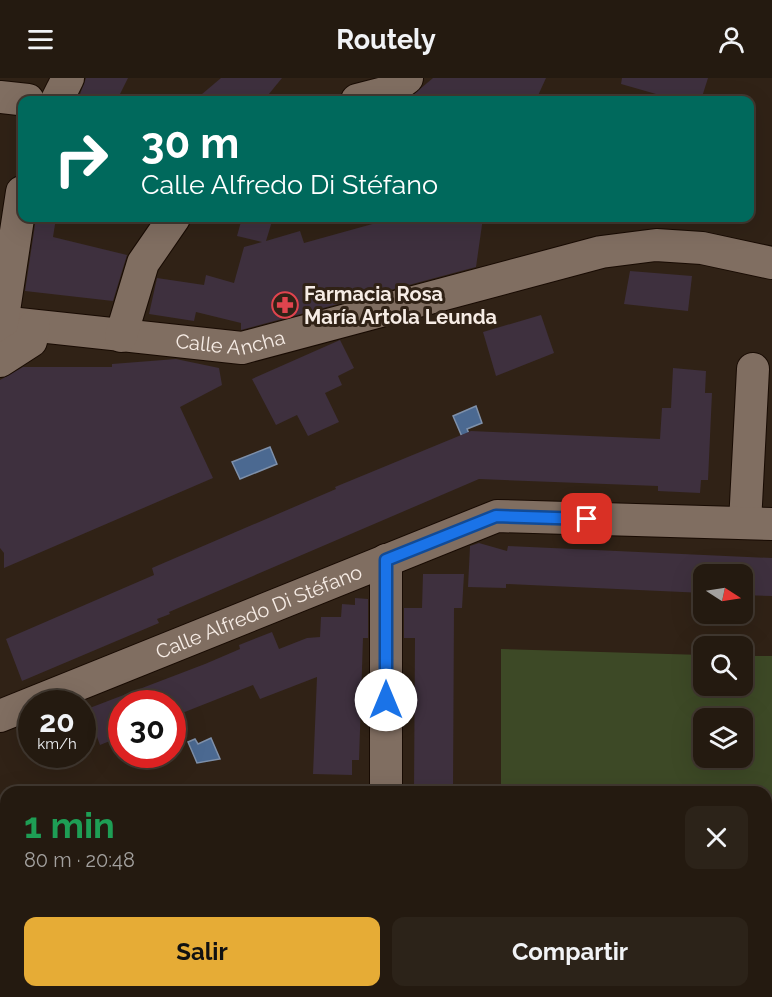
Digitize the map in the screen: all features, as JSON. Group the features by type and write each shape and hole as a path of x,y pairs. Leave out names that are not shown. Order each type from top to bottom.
{"street":[{"path":"59,96 68,78"},
{"path":"372,96 388,92 407,78"},
{"path":"0,97 18,99"},
{"path":"0,361 31,341 9,327 19,222"},
{"path":"121,336 143,263 171,222"},
{"name":"Calle Ancha","path":"9,327 242,348 601,252 656,245 702,248 772,263"},
{"path":"753,369 759,524"},
{"name":"Calle Alfredo Di Stéfano","path":"0,716 496,516 759,524"},
{"path":"386,560 386,786"}],"green space":[{"path":"501,649 693,655 693,696 753,696 753,656 772,656 772,786 501,786"}],"water":[{"path":"476,406 482,423 467,429 470,436 463,439 453,416"},
{"path":"270,447 277,464 240,479 232,462"},
{"path":"211,738 220,759 197,763 188,742 195,739 198,744"}],"building":[{"path":"86,78 128,78 119,96 79,96"},
{"path":"221,78 282,78 267,96 200,96"},
{"path":"433,78 546,78 538,96 412,96"},
{"path":"622,78 708,78 702,96 663,96 621,84"},
{"path":"35,222 55,222 53,237 127,255 113,301 25,291"},
{"path":"241,222 272,222 266,241 300,231 304,243 380,222 482,222 476,267 241,330 241,323 196,312 194,321 149,314 157,278 204,285 206,275 234,283 244,247 262,242 237,236"},
{"path":"630,271 692,276 688,311 624,304"},
{"path":"541,315 554,353 496,376 483,332"},
{"path":"340,340 354,368 338,376 342,385 325,393 339,422 308,436 297,415 276,425 252,379"},
{"path":"176,359 219,368 222,385 180,407 213,478 4,568 4,553 0,548 0,380 23,367 112,367 112,364"},
{"path":"673,368 706,371 705,393 712,393 708,480 701,480 700,493 658,491 658,486 479,479 169,612 170,614 157,619 159,623 22,681 6,639 154,575 152,568 336,489 335,487 471,431 660,439 662,408 671,408"},
{"path":"479,543 507,551 508,546 772,558 772,596 753,595 753,564 693,564 693,592 506,584 506,588 468,587 470,546"},
{"path":"423,574 464,574 462,608 454,608 453,786 414,786 415,638 404,638 404,608 422,608"},
{"path":"355,598 368,599 368,638 363,638 359,760 352,760 352,775 313,774 317,677 260,699 253,685 186,711 186,690 137,690 240,649 239,645 272,632 279,649 307,638 320,637 321,617 341,617 342,604 355,605"},
{"path":"108,701 108,742 100,745 96,734 96,706"}],"place":[{"name":"Farmacia Rosa María Artola Leunda","path":"285,305"}],"route":[{"path":"386,700 386,560 496,516 587,519"}]}
